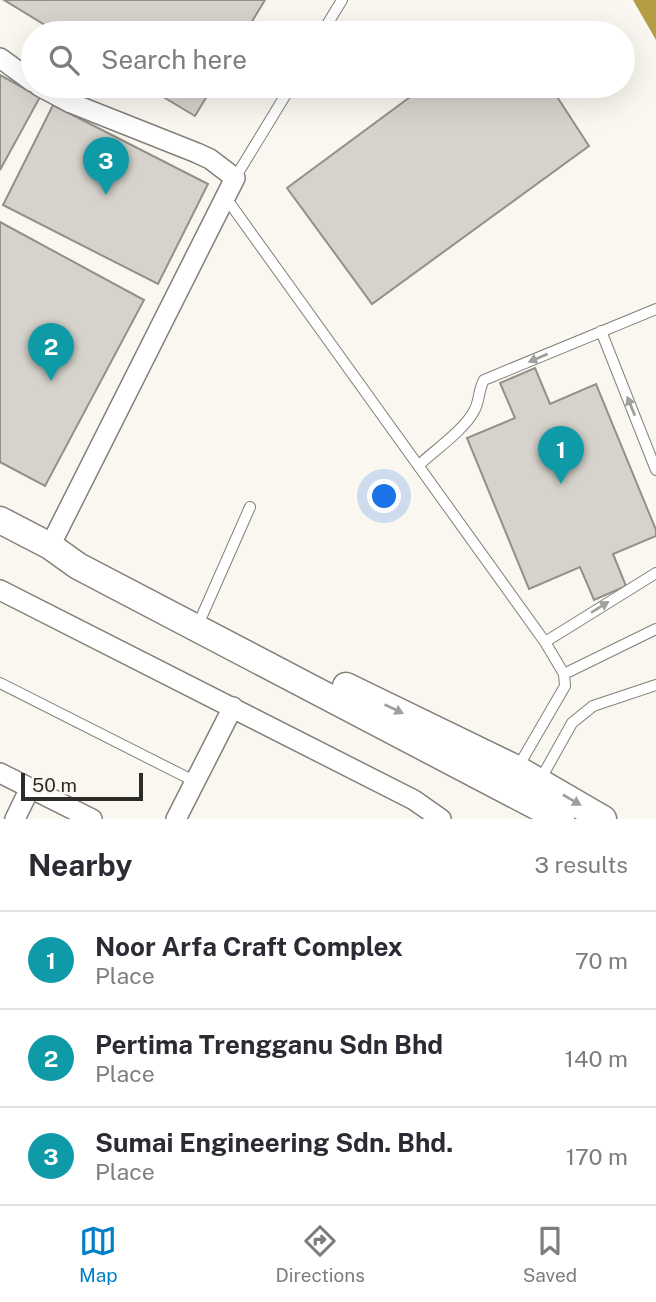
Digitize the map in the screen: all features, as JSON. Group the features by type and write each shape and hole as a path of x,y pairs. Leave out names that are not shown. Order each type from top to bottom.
{"street":[{"path":"0,58 21,73"},
{"path":"50,546 236,178 197,153 62,98"},
{"path":"0,520 50,546 84,556 199,621 523,785 603,819"},
{"path":"0,590 414,800 441,819"},
{"path":"176,819 233,707"},
{"path":"0,772 92,819"},
{"path":"523,785 561,819"},
{"path":"15,819 30,788"}],"lane":[{"path":"329,21 342,0"},
{"path":"236,178 284,98"},
{"path":"226,198 545,642 564,674 565,686 523,785"},
{"path":"419,465 470,419 478,403 480,387 484,380 656,309"},
{"path":"601,331 656,470"},
{"path":"199,621 250,507"},
{"path":"545,642 656,573"},
{"path":"564,674 656,629"},
{"path":"0,682 196,782"},
{"path":"523,785 572,723 593,706 656,685"}],"shaded area":[{"path":"633,0 656,0 656,40"}],"building":[{"path":"4,0 265,0 252,21 38,21"},
{"path":"0,75 21,87 21,98 39,98 0,170"},
{"path":"165,98 206,98 195,116"},
{"path":"409,98 558,98 589,146 372,304 287,188"},
{"path":"53,105 208,184 158,284 3,205"},
{"path":"0,222 144,300 45,486 0,462"},
{"path":"535,368 550,404 596,384 656,530 656,536 613,554 626,586 594,600 580,567 529,589 467,438 515,418 500,383"}],"place":[{"name":"Sumai Engineering Sdn. Bhd.","path":"106,195"},
{"name":"Pertima Trengganu Sdn Bhd","path":"51,381"},
{"name":"Noor Arfa Craft Complex","path":"561,484"}]}
